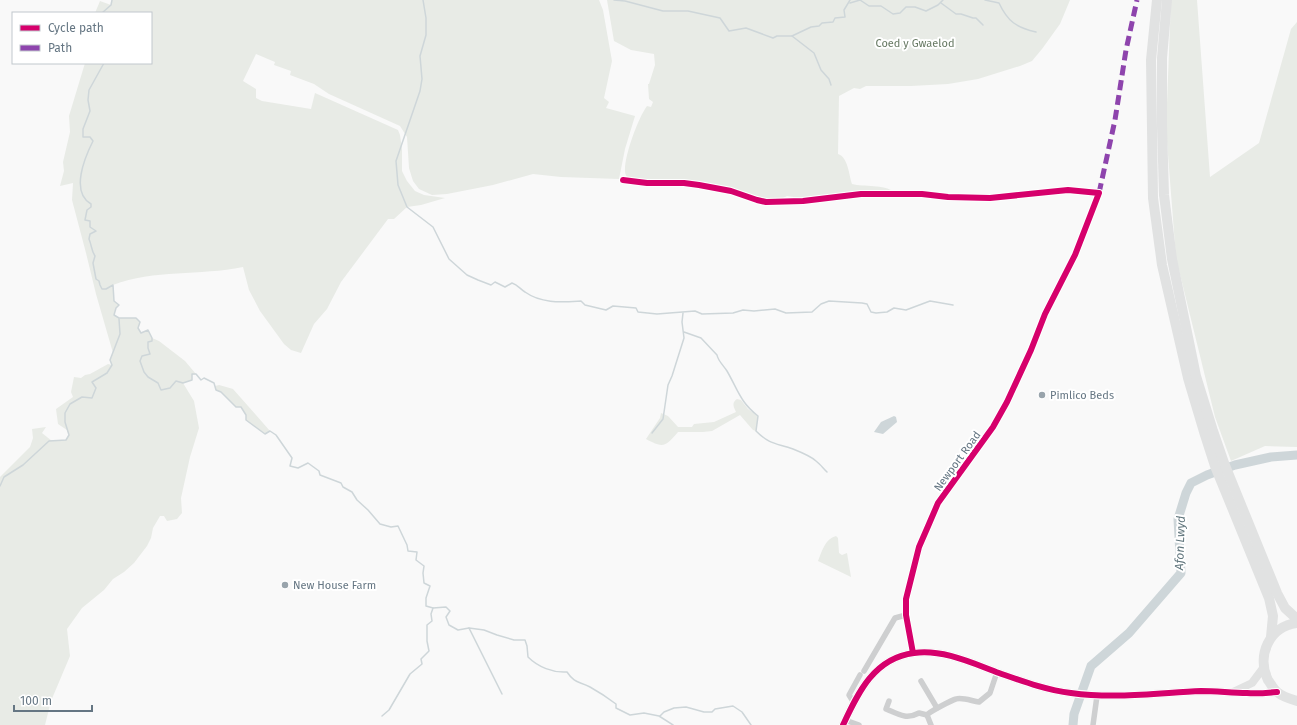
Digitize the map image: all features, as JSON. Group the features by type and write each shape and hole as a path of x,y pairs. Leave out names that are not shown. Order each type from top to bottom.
{"highway":[{"path":"1156,0 1151,60 1153,198 1162,265 1188,378 1269,598 1273,616 1271,637"},
{"path":"1167,0 1162,58 1162,126 1165,202 1172,259 1196,376 1219,464"},
{"path":"1226,481 1285,608 1297,619"},
{"path":"1297,623 1283,628 1271,637 1264,654 1264,667 1267,676 1277,692 1297,701"}],"street":[{"name":"Newport Road","path":"623,180 647,183 684,183 699,185 731,191 766,202 803,201 861,194 922,194 948,197 990,198 1068,190 1099,193 1075,255 1044,314 1032,350 1007,402 993,427 938,504 919,547 906,599 906,615 913,653"},
{"path":"854,703 849,695 862,673 895,618 906,615"},
{"path":"859,725 844,722 859,692 870,676 882,666 913,653 932,653 955,657 1032,685 1086,695 1134,695 1202,691 1247,694 1277,692"},
{"path":"1232,692 1252,683 1264,667"},
{"path":"927,715 936,708 942,707 956,699 979,702 990,693 997,672"},
{"path":"922,681 936,708"},
{"path":"1093,725 1096,696"},
{"path":"889,701 886,709 899,714 906,716 913,716 919,713 927,715"},
{"path":"927,715 931,725"}],"green space":[{"path":"112,0 599,0 603,10 612,61 604,98 609,102 606,108 635,116 625,149 619,179 561,177 533,174 493,185 447,194 432,195 419,189 413,181 409,168 407,137 400,126 329,94 314,84 290,75 291,71 274,65 275,62 256,54 243,81 256,89 256,98 262,101 311,109 315,93 398,130 402,149 402,171 407,181 415,191 424,195 445,198 421,205 407,207 394,219 388,219 341,282 327,309 314,324 301,353 291,350 284,344 260,311 249,290 243,267 227,270 145,277 113,285 114,301 119,305 116,308 114,315 119,318 136,318 140,322 138,328 141,333 148,330 152,338 159,341 185,361 196,374 192,375 192,380 183,383 194,401 199,428 190,457 181,498 182,513 177,519 167,521 164,516 160,516 153,528 151,538 147,546 134,563 113,579 104,590 82,608 67,629 70,656 51,701 45,725 0,725 0,477 30,447 33,438 32,429 46,427 42,433 52,441 66,440 69,435 67,430 58,424 56,409 73,397 71,392 74,377 81,378 108,364 112,365 110,360 113,353 72,200 73,183 60,186 64,171 63,162 70,132 69,116 85,64 152,64 152,12 95,12 100,1 111,5"},
{"name":"Coed y Gwaelod","path":"607,0 1070,0 1060,24 1042,49 1032,61 1020,66 978,79 948,84 866,86 860,89 854,88 839,96 838,154 846,162 852,184 885,188 894,192 806,199 787,196 781,199 765,199 725,187 629,179 627,177 625,165 632,138 643,112 647,106 651,107 653,102 649,99 648,84 655,65 654,54 631,50 614,41"},
{"path":"1171,0 1197,0 1210,177 1259,143 1291,29 1297,22 1297,447 1265,446 1231,461 1215,417 1176,258 1166,129"},
{"path":"219,385 233,389 270,431 265,434 246,420 246,415 241,407 236,407 221,392 216,390 215,386"},
{"path":"737,399 741,400 748,409 758,416 756,431 753,430 740,415 712,431 678,432 667,443 661,445 646,439 660,418 661,413 668,416 678,427 692,427 694,424 714,422 736,412 734,404"},
{"path":"836,536 838,538 839,553 842,555 847,553 851,577 818,561 829,540"}],"shaded area":[{"path":"894,416 896,417 897,422 883,434 874,432 881,422"}],"waterway":[{"path":"103,12 111,5 112,0"},
{"path":"423,0 426,18 426,35 420,56 422,79 420,91 396,161 398,185 407,207 433,227 449,259 467,275 491,285 495,282 505,287 512,283 538,299 559,302 581,301 585,305 606,310 613,306 636,308 638,312 657,314 695,311 702,314 733,313 743,310 754,311 775,309 786,313 812,312 821,304 829,301 867,304 871,312 876,313 887,312 894,308 906,310 930,301 953,305"},
{"path":"614,0 625,1 663,11 688,11 720,18 729,31 746,28 773,38 777,36 792,36 811,27 819,26 822,23 833,22 835,18 845,17 844,10 850,0"},
{"path":"850,3 860,0 869,6 881,6 893,14 900,13 906,7 915,7 926,11 938,5 943,0"},
{"path":"985,0 999,3 1013,23 1036,32"},
{"path":"941,3 956,14 976,18 983,25"},
{"path":"792,36 814,53 821,70 829,79 831,85"},
{"path":"103,64 89,90 88,100 90,111 83,129 83,137 90,137 93,141 83,165 80,183 81,191 85,199 91,204 91,207 87,210 85,220 90,221 90,227 96,231 90,234 89,239 95,256 93,263 96,279 99,281 102,289 106,289 113,285 114,301 119,305 116,308 114,315 119,318 136,318 140,322 138,328 141,333 148,330 152,338 152,341 148,342 150,354 142,356 140,361 144,372 148,377 158,383 161,390 170,388 176,381 183,383 192,380 192,374 196,374 201,380 204,378 214,383 216,390 221,392 236,407 241,407 246,415 246,420 265,434 270,431 276,435 292,458 290,466 298,468 308,463 319,471 320,475 341,483 343,487 352,492 357,500 380,524 391,527 398,526 407,545 408,551 417,552 416,560 424,566 424,583 430,586 426,598 426,606 433,608 446,607 450,611 446,617 449,625 458,630 469,628 484,630 514,640 525,640 528,657 532,661 551,670 567,672 575,680 590,687 616,704 616,708 630,715 644,713 659,716 673,725"},
{"path":"652,433 663,419 668,385 684,338 682,322 683,313"},
{"path":"0,486 4,477 23,465 49,441 66,440 69,435 65,422 65,413 70,404 82,397 92,398 96,388 92,382 107,373 112,365 110,360 120,334 119,319"},
{"path":"684,332 701,338 717,355 743,401 758,416 756,431 761,436 769,441 805,454 819,463 827,472"},
{"name":"Afon Lwyd","path":"1073,725 1074,714 1091,666 1129,633 1181,573 1178,519 1186,493 1191,483 1207,475 1235,465 1271,457 1297,455"},
{"path":"382,716 389,710 410,674 422,664 421,659 429,651 427,641 427,625 432,621 431,614 433,608"},
{"path":"469,628 502,694"},
{"path":"660,716 664,712 674,708 686,707 704,712 712,712 715,709 733,706 742,712 751,725"}],"marked path":[{"path":"1099,193 1115,120 1126,50 1137,0"}],"cycle path":[{"path":"623,180 647,183 684,183 699,185 731,191 766,202 803,201 861,194 922,194 948,197 990,198 1068,190 1099,193 1075,255 1045,314 1031,350 1007,402 993,427 938,503 919,547 906,599 906,615 913,653"},
{"path":"843,725 862,689 878,670 888,662 900,656 925,652 947,655 968,661 999,673 1052,690 1087,695 1120,696 1201,691 1254,693 1277,692"}],"place":[{"name":"Pimlico Beds","path":"1042,395"},
{"name":"New House Farm","path":"285,585"}]}
